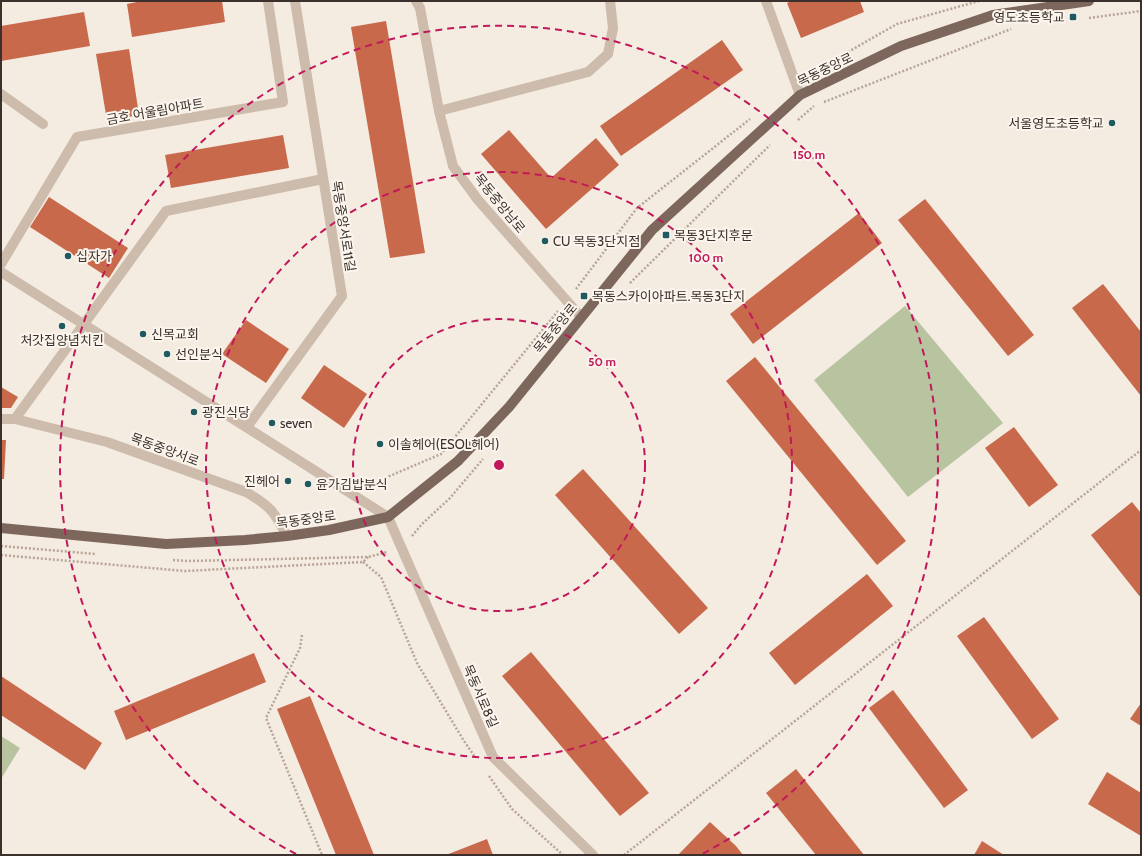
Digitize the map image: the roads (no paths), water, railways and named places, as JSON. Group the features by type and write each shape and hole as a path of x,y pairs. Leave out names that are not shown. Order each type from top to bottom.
{"main road":[{"name":"목동중앙로","path":"1,528 166,544 245,540 286,536 329,530 388,517 458,461 509,407 652,230 800,95 901,46 993,16 1089,1"}],"street":[{"name":"금호 어울림아파트","path":"1,264 77,137 283,102 268,1"},
{"name":"목동중앙서로11길","path":"247,427 342,296 295,1"},
{"name":"목동중앙남로","path":"416,1 420,8 439,111 454,166 478,200 581,318"},
{"path":"439,111 588,72 608,54 614,28 610,1"},
{"path":"766,1 800,95"},
{"path":"1,94 43,124"},
{"path":"15,419 166,211 323,179"},
{"path":"1,272 388,517"},
{"name":"목동중앙서로","path":"1,419 15,419 107,442 246,492 264,503 272,510 286,536"},
{"name":"목동서로8길","path":"388,517 493,757 593,855"}],"place":[{"name":"영도초등학교","path":"1073,17"},
{"name":"서울영도초등학교","path":"1112,123"},
{"name":"목동3단지후문","path":"666,235"},
{"name":"CU 목동3단지점","path":"545,241"},
{"name":"십자가","path":"68,256"},
{"name":"목동스카이아파트.목동3단지","path":"584,296"},
{"name":"처갓집양념치킨","path":"62,326"},
{"name":"신목교회","path":"143,334"},
{"name":"선인분식","path":"167,354"},
{"name":"광진식당","path":"194,412"},
{"name":"seven","path":"272,423"},
{"name":"이솔헤어(ESOL헤어)","path":"380,444"},
{"name":"진헤어","path":"288,481"},
{"name":"윤가김밥분식","path":"308,484"}]}
